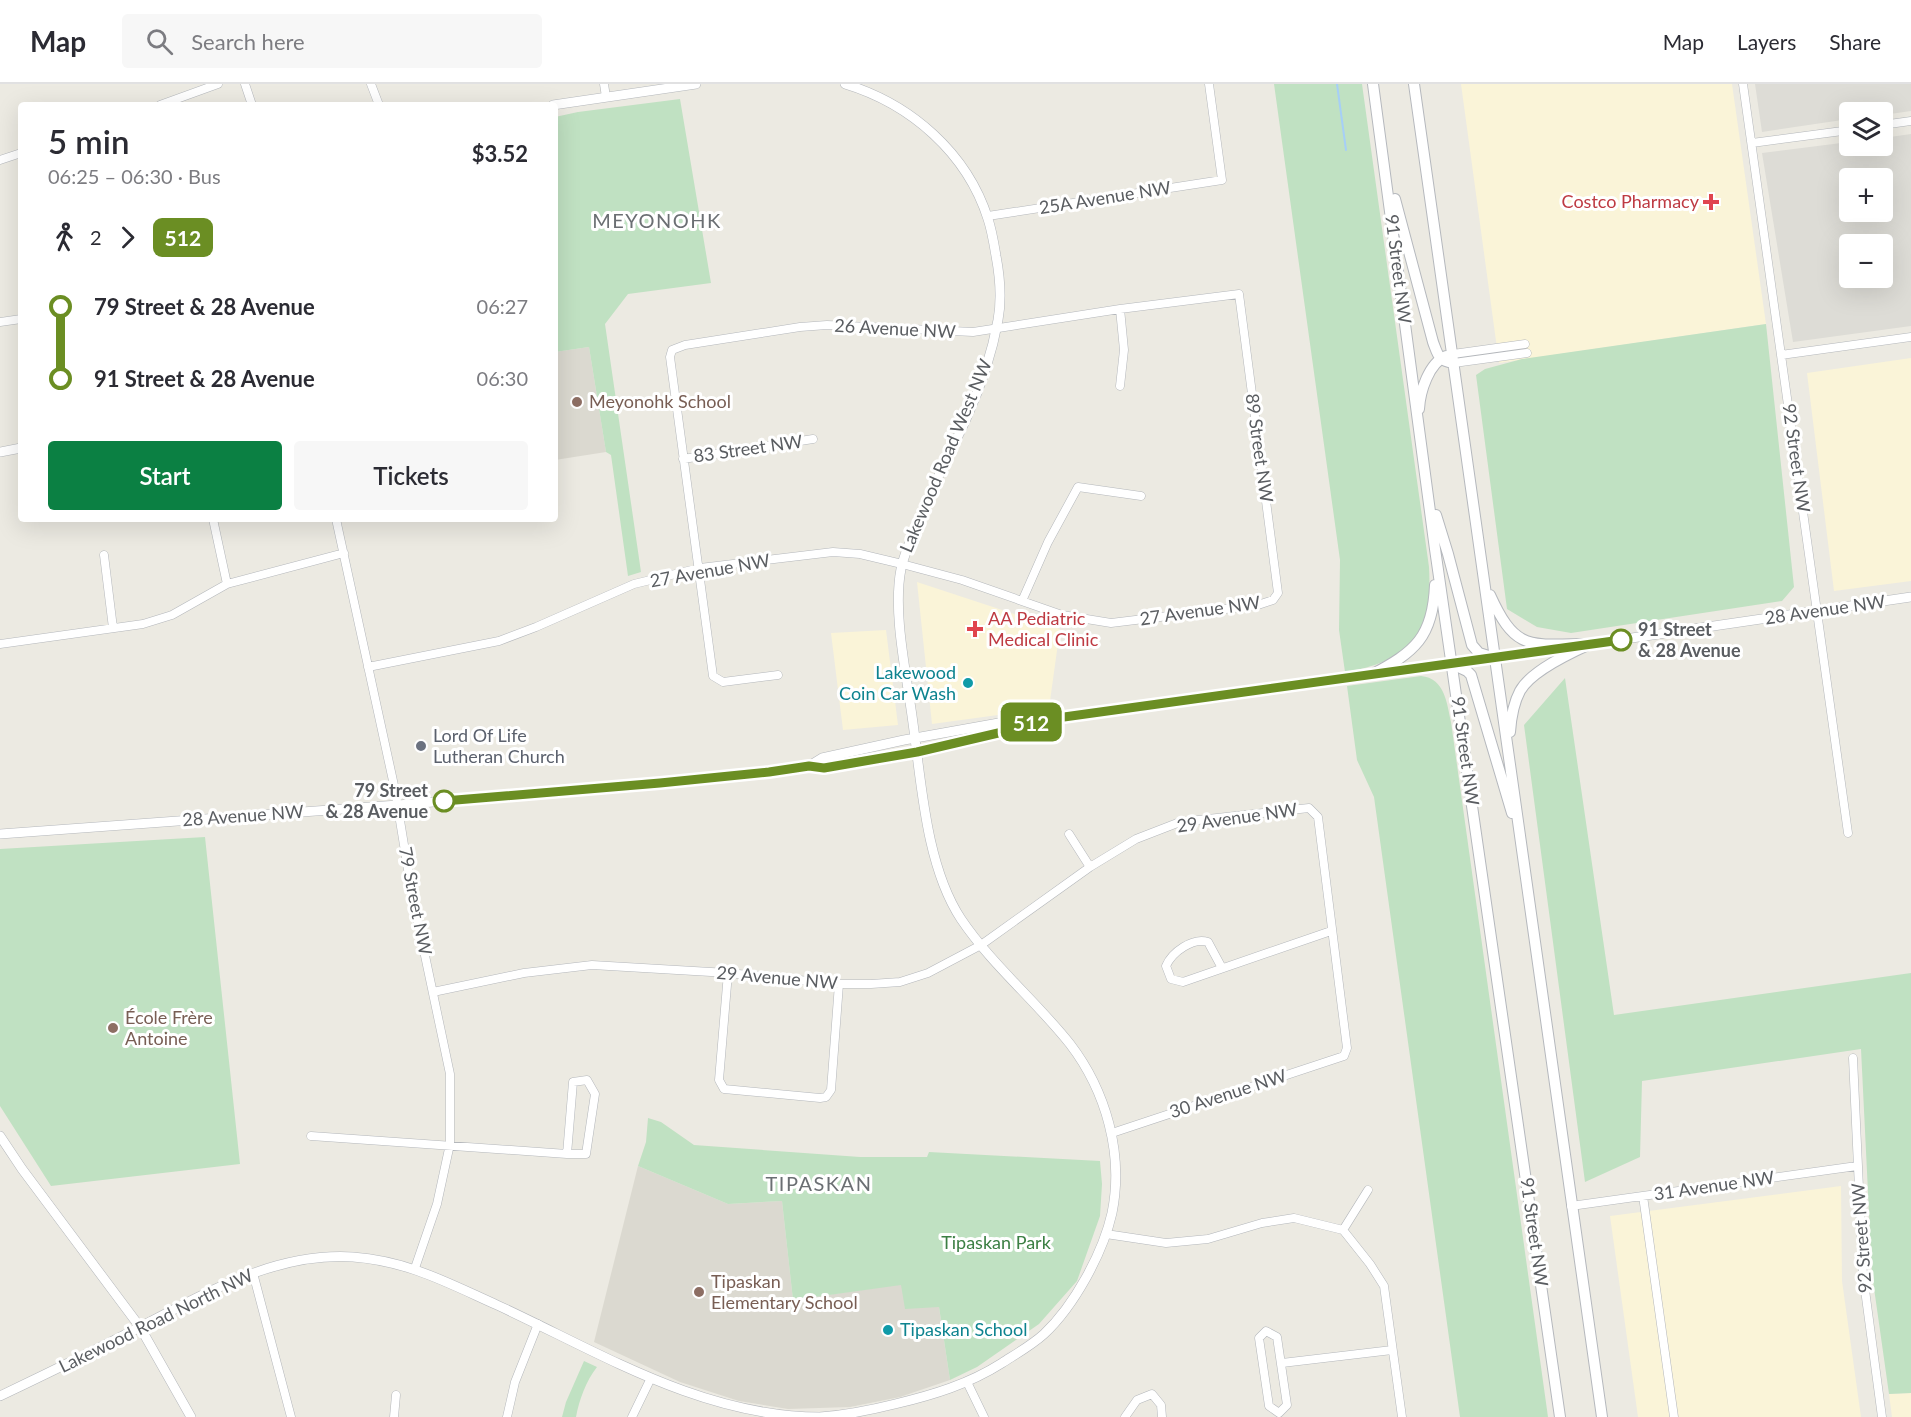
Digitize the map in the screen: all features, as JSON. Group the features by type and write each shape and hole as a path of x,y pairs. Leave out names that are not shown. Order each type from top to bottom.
{"main road":[{"name":"91 Street NW","path":"1373,84 1421,450 1560,1417"},
{"path":"1414,84 1602,1417"},
{"path":"1383,150 1430,330 1440,358"},
{"path":"1440,358 1453,359"},
{"path":"1421,450 1419,410 1422,393 1428,376 1440,358"},
{"path":"1428,492 1473,645 1479,653 1495,658"},
{"path":"1371,675 1403,657 1422,638 1435,598 1435,549"},
{"path":"1484,582 1504,624 1520,638 1539,644 1590,644"},
{"path":"1508,751 1512,715 1521,689 1562,657 1590,644"},
{"path":"1452,664 1471,675 1508,804 1518,827"},
{"path":"1543,1297 1568,1417"}],"street":[{"path":"168,102 218,84"},
{"path":"245,84 251,102"},
{"path":"371,84 378,102"},
{"path":"604,84 606,97"},
{"path":"558,104 696,84"},
{"name":"Lakewood Road West NW","path":"845,84 867,90 924,124 948,148 969,178 988,216 1000,277 1000,308 996,329 986,368 968,416 934,485 902,564 900,586 902,642 930,839 939,869 958,914 981,945 1073,1048 1100,1094 1112,1133 1116,1173 1113,1206 1106,1234 1083,1283"},
{"name":"25A Avenue NW","path":"988,216 1222,180 1209,84"},
{"name":"92 Street NW","path":"1743,84 1848,833"},
{"path":"1893,123 1911,121"},
{"path":"1752,143 1839,131"},
{"path":"0,160 18,154"},
{"name":"26 Avenue NW","path":"672,350 685,345 800,327 973,332 1120,309 1239,294"},
{"name":"89 Street NW","path":"1239,294 1278,593 1273,600"},
{"path":"1120,309 1124,350 1120,386"},
{"path":"0,322 18,319"},
{"path":"1781,355 1911,337"},
{"path":"1453,359 1526,344"},
{"name":"83 Street NW","path":"672,350 669,357 700,568 713,676 723,682 778,675"},
{"path":"1453,359 1527,353"},
{"name":"83 Street NW","path":"683,459 813,440"},
{"path":"0,452 18,449"},
{"path":"1022,601 1048,542 1078,487 1142,496"},
{"path":"214,522 227,584"},
{"name":"79 Street NW","path":"337,522 398,805 412,894 450,1074 450,1144 437,1204 415,1268"},
{"name":"27 Avenue NW","path":"368,667 499,641 634,584 700,568 833,552 860,554 902,564 962,580 1062,615 1111,623 1258,605 1273,600"},
{"path":"0,644 143,624 172,615 227,584 344,553"},
{"path":"104,555 113,628"},
{"name":"28 Avenue NW","path":"809,766 822,758 1010,721 1026,723 1911,597"},
{"name":"28 Avenue NW","path":"0,834 660,783 809,766 824,768 917,752 1011,730 1026,723"},
{"name":"29 Avenue NW","path":"432,992 524,973 592,966 728,973 839,984 900,982 928,973 981,945 1090,867 1136,839 1180,822 1309,808 1318,817 1331,931"},
{"path":"1069,834 1090,867"},
{"path":"1222,968 1208,942 1199,940 1172,956 1166,966 1171,979 1180,982 1222,968 1331,931"},
{"name":"30 Avenue NW","path":"1112,1133 1344,1056 1347,1047 1331,931"},
{"path":"728,973 720,1086 724,1089 826,1097 831,1090 839,984"},
{"name":"92 Street NW","path":"1853,1058 1863,1275 1882,1417"},
{"path":"311,1136 567,1154 586,1154 595,1094 587,1080 573,1082 567,1154"},
{"path":"0,1136 21,1169 140,1327 191,1417"},
{"name":"31 Avenue NW","path":"1571,1206 1857,1166"},
{"path":"1343,1230 1368,1190"},
{"path":"1643,1196 1674,1417"},
{"path":"1106,1234 1175,1243 1208,1239 1262,1223 1294,1218 1343,1230 1384,1286 1402,1417"},
{"name":"Lakewood Road North NW","path":"0,1396 219,1287 253,1273 284,1262 324,1257 353,1257 415,1268 538,1324 650,1380 695,1396 745,1411 785,1417 824,1416 874,1410 926,1396 986,1373 1045,1333 1083,1283"},
{"path":"253,1273 291,1417"},
{"path":"507,1417 515,1382 538,1324"},
{"path":"1266,1330 1277,1337 1282,1363 1287,1405 1279,1413 1269,1406 1258,1338 1266,1330"},
{"path":"1282,1363 1392,1350"},
{"path":"632,1417 650,1380"},
{"path":"967,1382 984,1417"},
{"path":"1125,1417 1137,1400 1152,1394 1161,1405 1162,1417"},
{"path":"394,1417 396,1395"}],"shaded area":[{"path":"1461,84 1732,84 1766,324 1499,363"},
{"path":"1755,84 1911,84 1911,111 1893,114 1893,102 1839,102 1839,120 1762,132"},
{"path":"1911,134 1911,326 1793,342 1762,153 1839,143 1839,156 1893,156 1893,137"},
{"name":"Meyonohk School","path":"589,347 606,452 558,460 558,352"},
{"path":"1911,358 1911,581 1834,591 1807,373"},
{"path":"917,582 1060,629 1049,708 932,724"},
{"path":"886,630 898,725 843,730 831,633"},
{"name":"Tipaskan Elementary School","path":"638,1166 728,1204 782,1201 793,1300 901,1284 939,1307 950,1380 900,1397 850,1407 788,1409 739,1401 680,1382 594,1342"},
{"path":"1841,1186 1842,1281 1861,1417 1638,1417 1610,1216"},
{"path":"1911,1393 1911,1417 1892,1417 1889,1394"}],"green space":[{"path":"1274,84 1362,84 1429,567 1427,610 1413,640 1401,652 1386,661 1345,672 1339,630 1340,560"},
{"path":"680,99 711,283 628,294 605,324 641,572 628,576 611,455 606,452 589,347 558,352 558,116"},
{"path":"1766,324 1794,587 1782,601 1571,633 1537,627 1507,609 1476,375 1485,369 1522,359"},
{"path":"1421,676 1435,682 1444,693 1451,722 1548,1417 1460,1417 1374,797 1357,760 1347,686"},
{"path":"1565,678 1614,1015 1911,973 1911,1393 1889,1394 1872,1274 1861,1049 1642,1081 1640,1157 1585,1182 1524,725"},
{"name":"École Frère Antoine","path":"205,837 240,1164 51,1186 0,1106 0,849"},
{"name":"Tipaskan Park","path":"648,1118 661,1122 694,1145 860,1157 927,1157 929,1152 1100,1161 1102,1184 1100,1216 1077,1281 1039,1324 977,1367 950,1380 939,1307 905,1309 901,1285 793,1300 782,1201 728,1204 638,1166 646,1142"},
{"path":"584,1361 597,1367 584,1391 576,1417 562,1417 566,1402"}],"waterway":[{"path":"1337,84 1346,150"}],"bus line":[{"name":"512","path":"444,801 660,783 809,766 824,768 917,752 1011,730 1035,721 1621,640"}],"place":[{"name":"Costco Pharmacy","path":"1711,202"},
{"name":"Meyonohk School","path":"577,402"},
{"name":"AA Pediatric Medical Clinic","path":"975,629"},
{"name":"91 Street & 28 Avenue","path":"1621,640"},
{"name":"Lakewood Coin Car Wash","path":"968,683"},
{"name":"Lord Of Life Lutheran Church","path":"421,746"},
{"name":"79 Street & 28 Avenue","path":"444,801"},
{"name":"École Frère Antoine","path":"113,1028"},
{"name":"Tipaskan Elementary School","path":"699,1292"},
{"name":"Tipaskan School","path":"888,1330"}],"district":[{"name":"MEYONOHK","path":"657,221"},
{"name":"TIPASKAN","path":"819,1184"}]}
